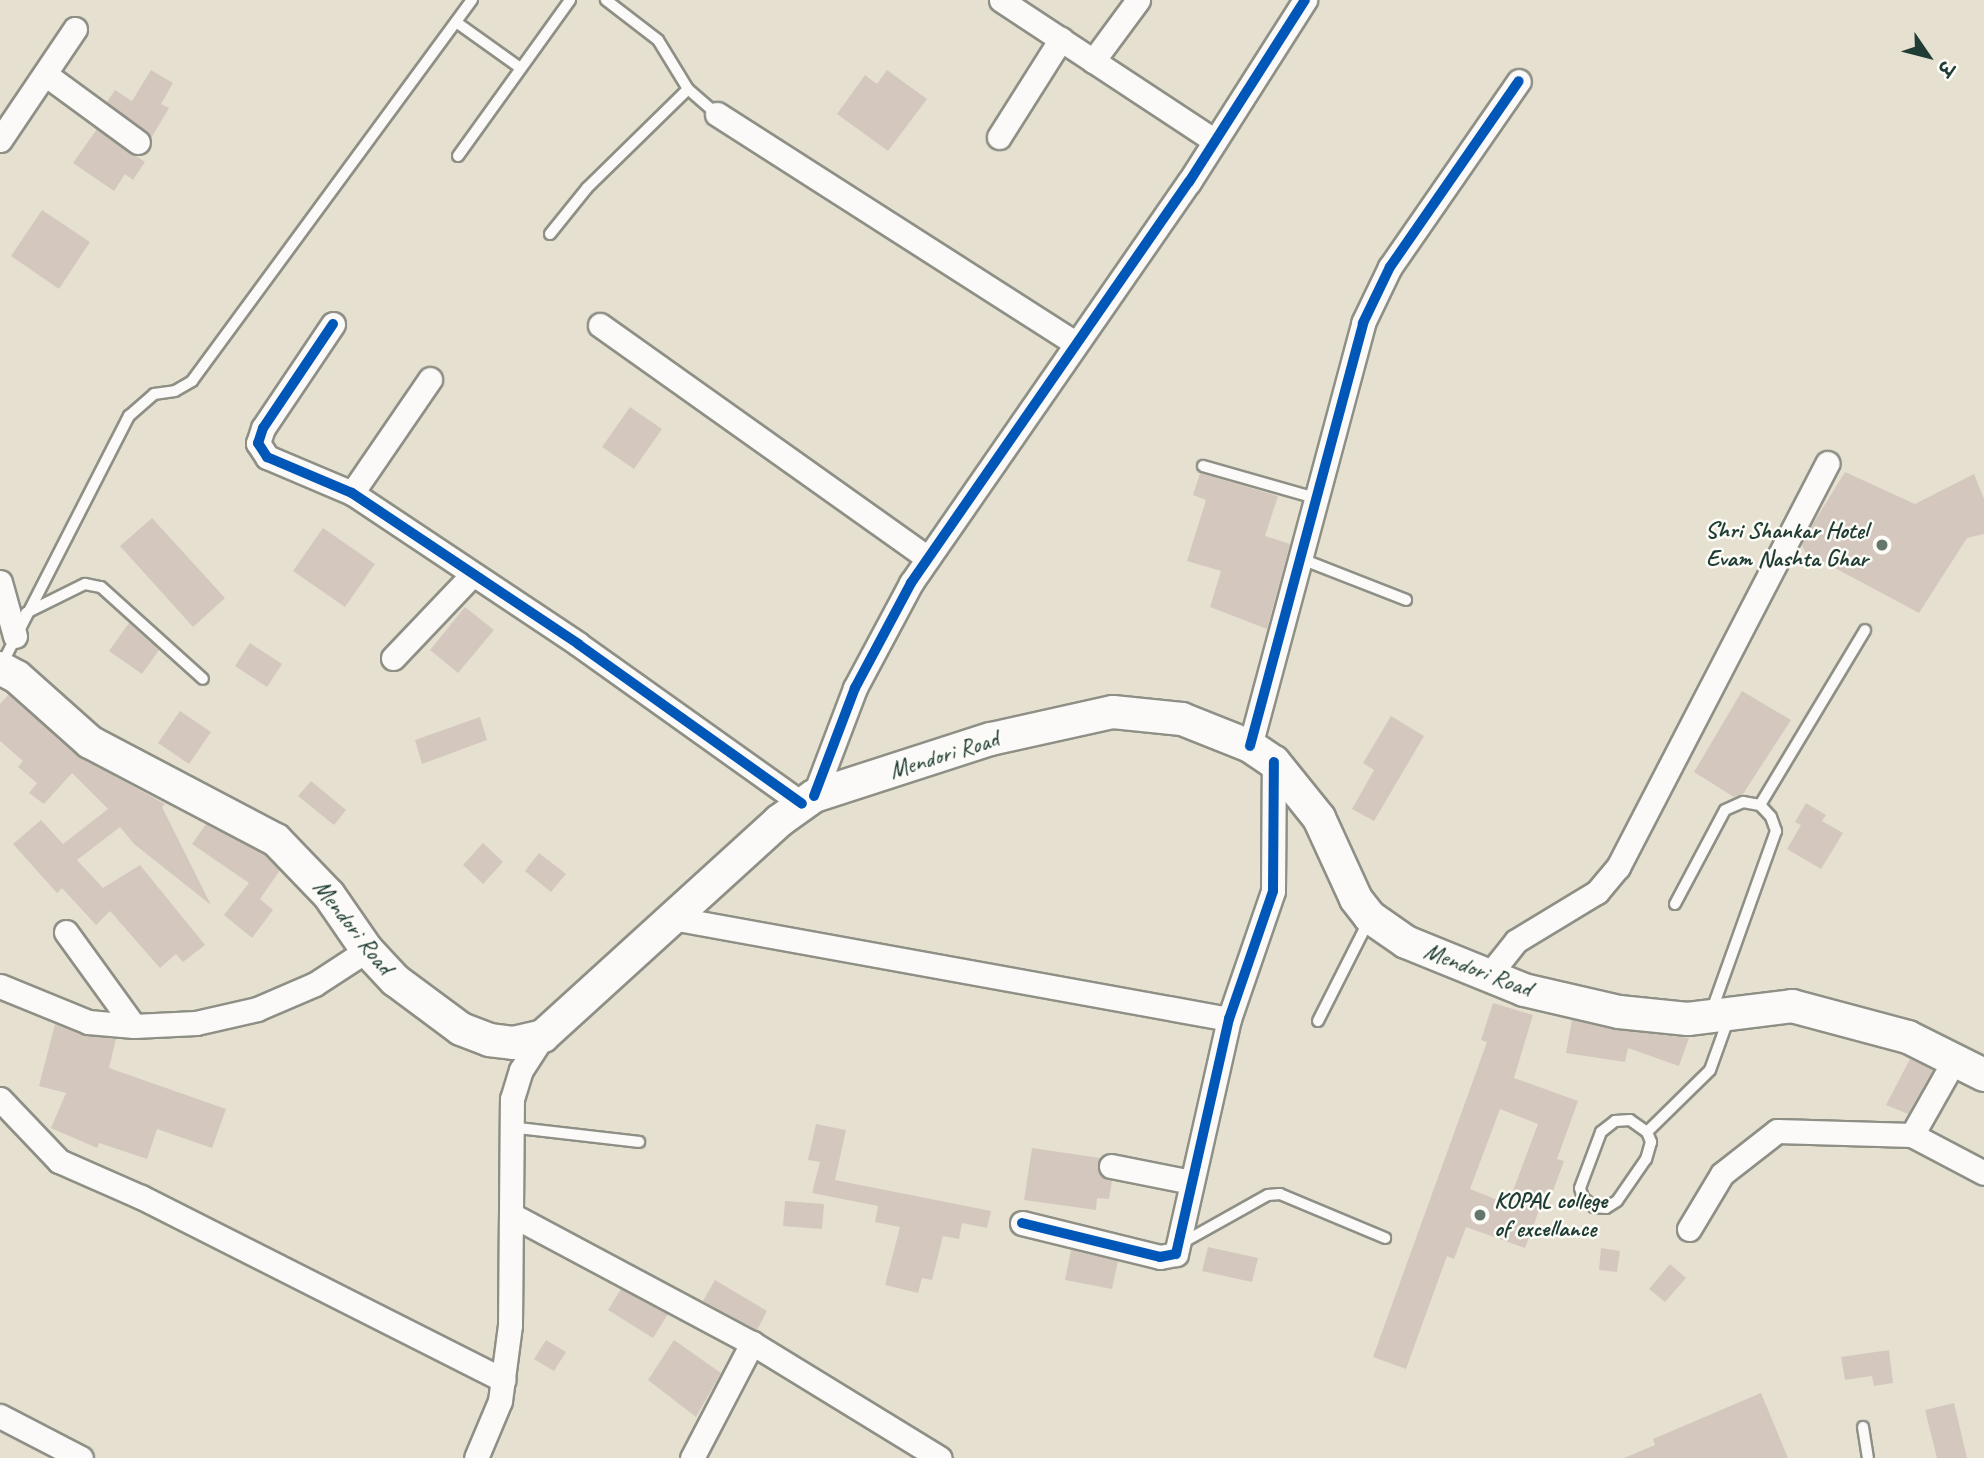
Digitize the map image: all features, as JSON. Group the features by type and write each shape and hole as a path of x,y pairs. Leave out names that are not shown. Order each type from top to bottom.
{"main road":[{"name":"Mendori Road","path":"0,668 18,677 90,742 276,840 329,895 367,950 395,980 461,1029 513,1043 543,1036 672,918 808,800 991,738 1113,712 1182,719 1262,754 1319,818 1343,878 1370,917 1406,942 1548,997 1619,1012 1688,1019 1792,1006 1908,1037 1984,1075"}],"street":[{"path":"1001,0 1215,141"},
{"path":"1093,61 1138,0"},
{"path":"333,324 263,428 258,443 267,457 352,493 471,576 578,644 808,800 855,688 928,558 1215,141 1305,0"},
{"path":"0,140 75,29"},
{"path":"999,137 1061,40"},
{"path":"45,74 138,142"},
{"path":"1022,1223 1160,1257 1177,1254 1229,1019 1273,891 1262,754 1300,558 1352,359 1374,297 1520,81"},
{"path":"717,114 1076,344"},
{"path":"600,325 928,558"},
{"path":"352,493 430,379"},
{"path":"1489,975 1516,941 1597,892 1619,867 1827,463"},
{"path":"393,658 471,576"},
{"path":"0,582 15,636"},
{"path":"672,918 1229,1019"},
{"path":"66,932 134,1026"},
{"path":"0,986 88,1022 134,1026 196,1023 257,1009 314,984 367,950"},
{"path":"476,1458 493,1425 503,1380 510,1325 510,1128 521,1070 543,1036"},
{"path":"1912,1135 1955,1059"},
{"path":"0,1099 59,1161 141,1197 503,1380"},
{"path":"1689,1229 1723,1174 1777,1131 1912,1135 1984,1173"},
{"path":"1111,1166 1192,1182"},
{"path":"512,1215 752,1343 940,1458"},
{"path":"692,1458 752,1343"},
{"path":"0,1416 81,1458"}],"lane":[{"path":"0,668 129,416 154,394 174,391 192,381 472,0"},
{"path":"458,156 570,0"},
{"path":"606,0 658,40 688,89 717,114"},
{"path":"456,22 519,68"},
{"path":"550,234 587,188 688,89"},
{"path":"1203,466 1315,498"},
{"path":"1300,558 1406,600"},
{"path":"26,614 85,584 101,587 203,679"},
{"path":"1760,805 1865,630"},
{"path":"1647,1132 1710,1070 1720,1015 1776,831 1772,817 1760,805 1743,802 1725,810 1675,904"},
{"path":"1318,1021 1370,917"},
{"path":"1630,1120 1647,1132 1651,1142 1646,1159 1617,1201 1606,1208 1594,1207 1583,1198 1585,1171 1606,1125 1630,1120"},
{"path":"510,1128 639,1142"},
{"path":"1179,1244 1268,1195 1280,1194 1385,1238"},
{"path":"1863,1427 1868,1458"}],"building":[{"path":"151,70 173,83 161,104 169,108 151,138 107,102 115,90 132,101"},
{"path":"887,70 927,99 888,151 837,114 865,75 877,84"},
{"path":"97,129 145,162 133,180 125,174 114,191 73,163"},
{"path":"42,210 90,242 59,289 11,256"},
{"path":"630,407 662,429 634,469 602,447"},
{"name":"Shri Shankar Hotel Evam Nashta Ghar","path":"1845,472 1915,504 1974,474 1984,499 1984,534 1967,538 1919,613 1805,552 1801,543"},
{"path":"1200,473 1278,496 1265,536 1290,544 1267,629 1210,607 1221,571 1187,561 1206,500 1193,495"},
{"path":"152,518 225,598 193,627 120,546"},
{"path":"323,528 375,564 345,607 293,571"},
{"path":"465,607 494,630 458,673 430,650"},
{"path":"129,623 159,650 142,674 109,651"},
{"path":"250,643 282,664 267,687 235,666"},
{"path":"1742,691 1791,720 1743,794 1734,797 1694,772"},
{"path":"9,694 78,756 165,804 162,807 211,905 134,844 120,827 77,860 103,888 140,865 205,945 183,962 176,954 160,968 110,911 96,925 62,888 57,893 13,844 41,820 63,844 108,809 72,773 44,804 29,793 37,783 18,767 23,761 0,741 0,704"},
{"path":"180,711 211,732 189,764 158,743"},
{"path":"1391,716 1424,736 1374,821 1352,809 1374,770 1363,763"},
{"path":"480,717 487,740 422,764 415,740"},
{"path":"311,781 346,810 334,825 298,796"},
{"path":"1806,803 1826,815 1822,821 1843,833 1821,869 1787,849 1801,825 1795,822"},
{"path":"206,824 265,855 280,870 260,899 273,910 252,938 224,915 249,883 192,844"},
{"path":"483,843 503,862 483,884 463,865"},
{"path":"539,853 566,874 551,892 525,871"},
{"name":"KOPAL college of excellance","path":"1493,1003 1533,1015 1514,1078 1578,1101 1557,1159 1564,1161 1553,1191 1547,1189 1525,1248 1466,1227 1454,1259 1447,1256 1406,1369 1373,1357 1487,1042 1481,1040","holes":["1500,1109 1538,1124 1508,1204 1470,1189"]},
{"path":"1572,1020 1617,1030 1689,1038 1679,1066 1628,1048 1625,1062 1566,1053"},
{"path":"55,1024 83,1035 116,1039 109,1068 226,1109 212,1148 157,1129 147,1159 99,1143 97,1148 51,1128 66,1093 39,1086"},
{"path":"1910,1059 1933,1070 1908,1114 1886,1105"},
{"path":"816,1124 846,1130 835,1180 991,1211 987,1228 962,1223 959,1239 943,1236 932,1280 922,1278 918,1293 885,1285 900,1227 875,1222 878,1206 812,1193 820,1162 808,1160"},
{"path":"1032,1148 1100,1158 1098,1172 1112,1180 1109,1199 1097,1198 1096,1210 1024,1200"},
{"path":"785,1201 824,1204 822,1229 783,1226"},
{"path":"1208,1247 1258,1258 1252,1282 1202,1271"},
{"path":"1601,1248 1620,1251 1617,1272 1599,1270"},
{"path":"1071,1250 1118,1261 1112,1289 1065,1280"},
{"path":"1670,1264 1686,1278 1665,1302 1649,1289"},
{"path":"715,1280 767,1311 757,1330 703,1301"},
{"path":"621,1289 668,1314 653,1338 608,1310"},
{"path":"546,1340 566,1352 554,1371 534,1359"},
{"path":"674,1340 721,1373 696,1417 648,1380"},
{"path":"1889,1350 1893,1383 1874,1386 1872,1376 1845,1380 1841,1357"},
{"path":"1761,1393 1788,1458 1624,1458 1655,1445 1653,1439"},
{"path":"1954,1403 1967,1458 1937,1458 1925,1410"}],"cycle path":[{"path":"814,796 855,688 911,583 1189,182 1305,0"},
{"path":"1250,746 1363,323 1390,267 1519,81"},
{"path":"333,324 263,428 258,443 267,457 352,493 578,644 802,804"},
{"path":"1022,1223 1160,1257 1176,1254 1229,1019 1273,891 1274,762"}],"place":[{"name":"Shri Shankar Hotel Evam Nashta Ghar","path":"1882,545"},
{"name":"KOPAL college of excellance","path":"1480,1215"}]}
